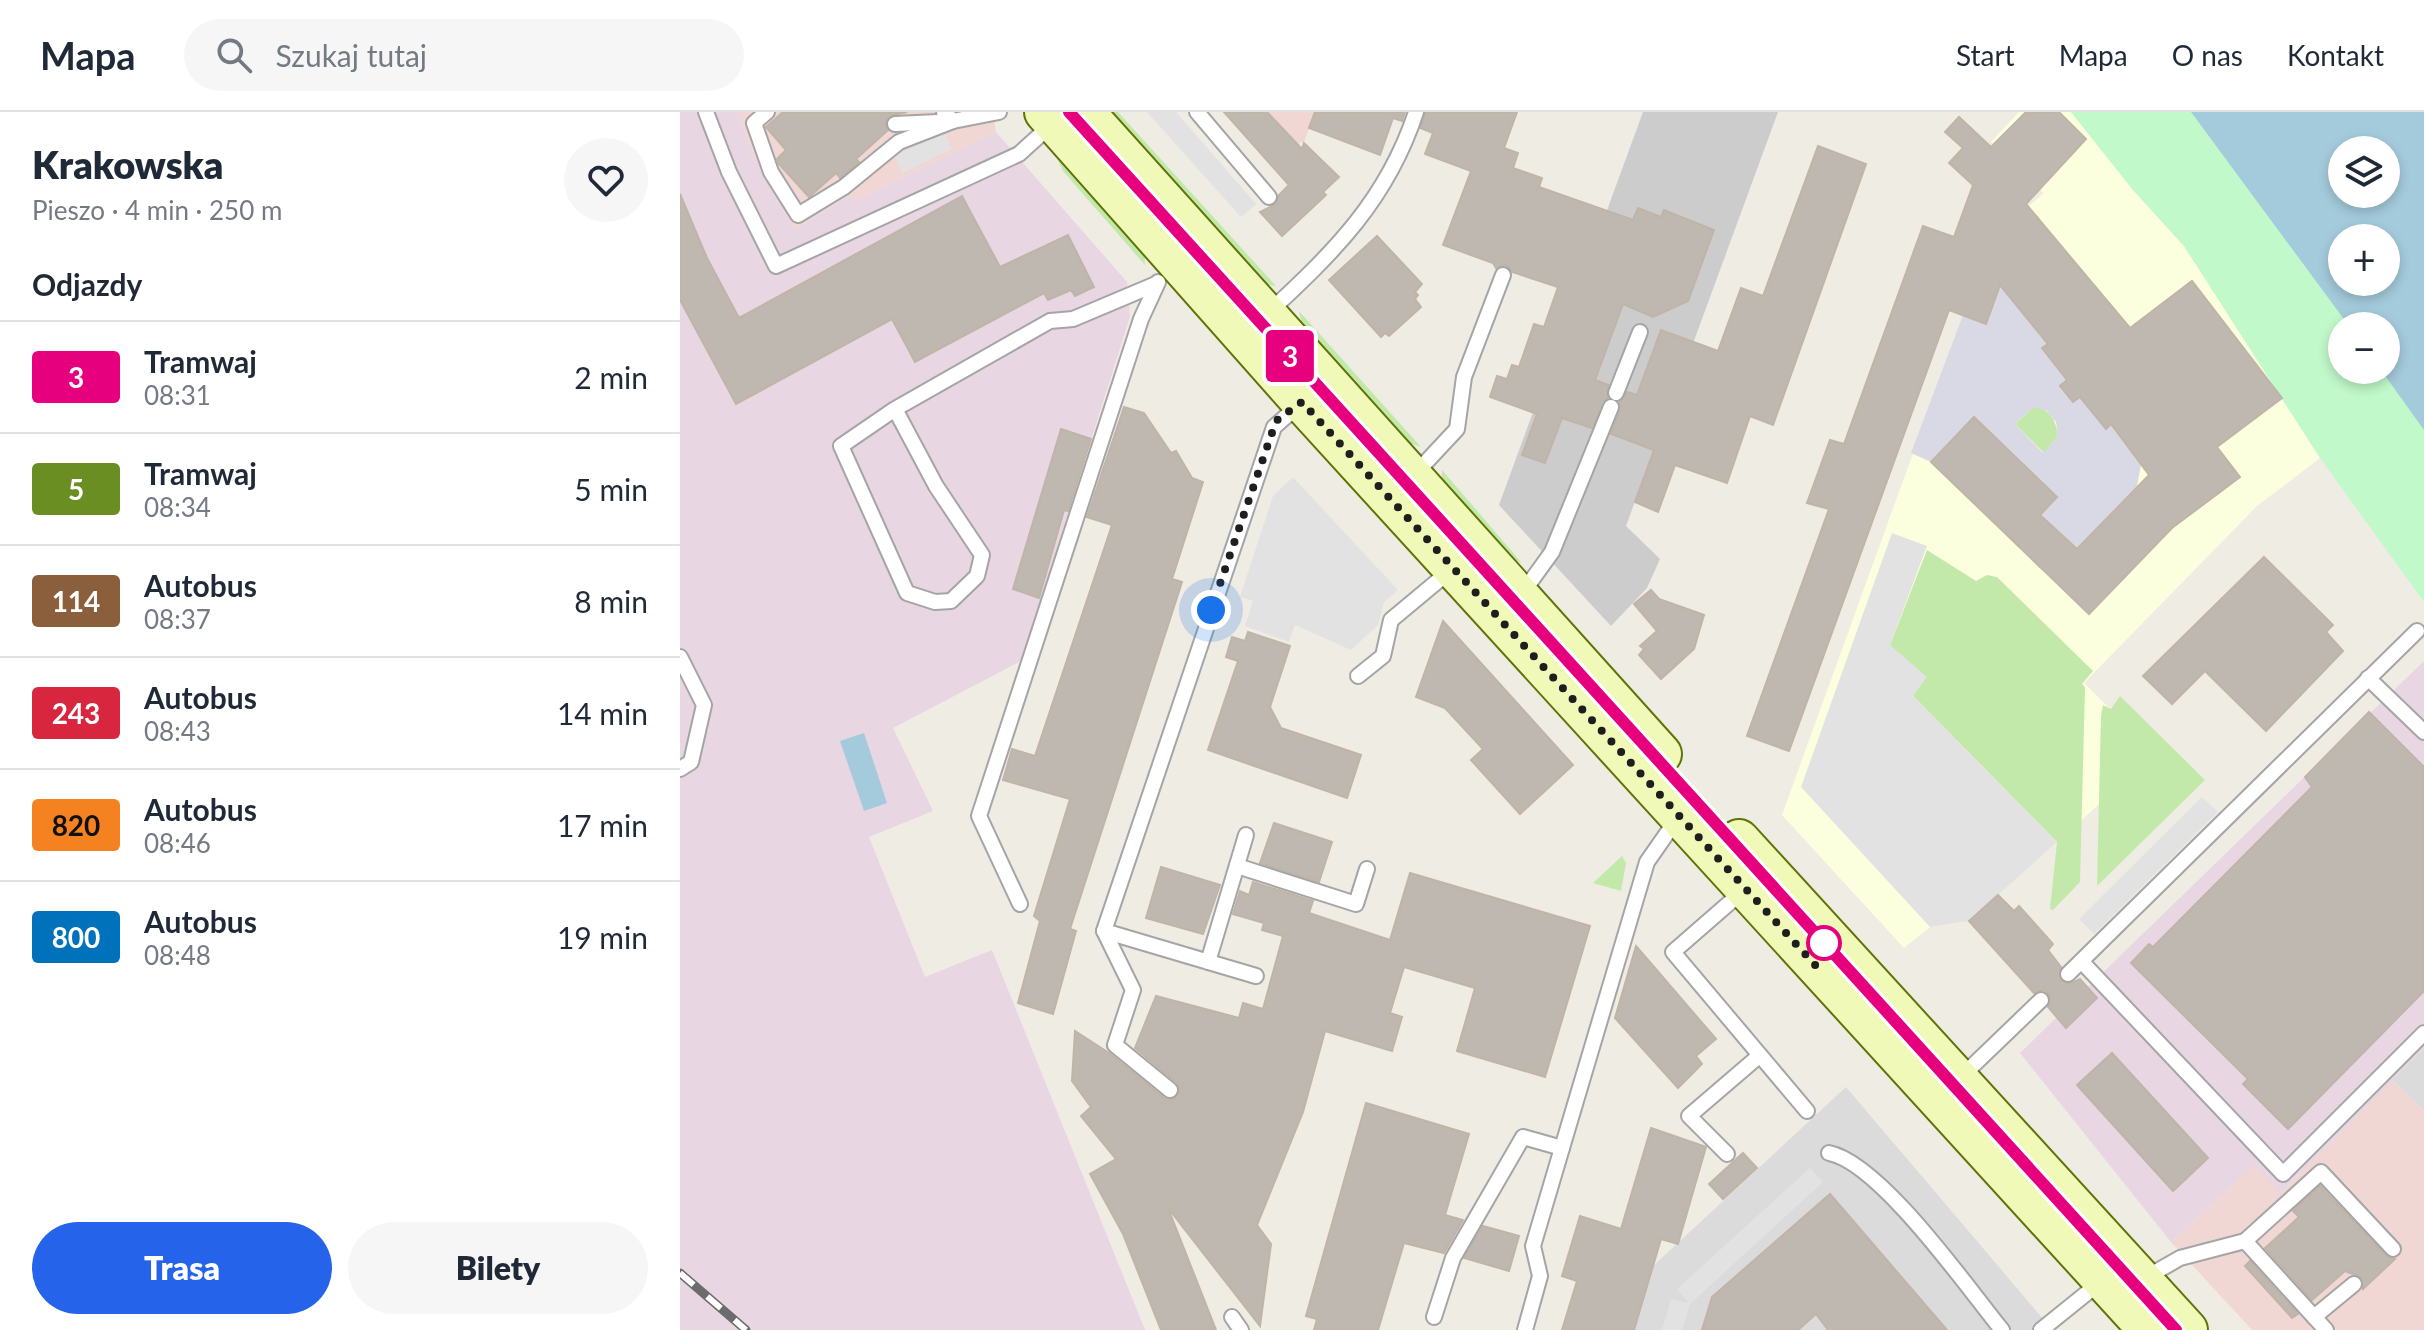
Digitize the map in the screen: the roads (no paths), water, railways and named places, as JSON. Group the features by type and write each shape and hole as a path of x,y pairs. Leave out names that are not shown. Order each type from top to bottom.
{"main road":[{"path":"1061,115 1167,273 1302,402 1746,888 2122,1280 2187,1330"},
{"path":"1061,115 1267,313 1959,1079 2122,1280 2149,1330"}],"lane":[{"path":"706,112 729,172 776,266 1019,154 1061,115"},
{"path":"767,112 754,123 763,154 798,215 844,187 899,142 949,117"},
{"path":"895,124 999,112"},
{"path":"1197,112 1269,197"},
{"path":"1267,313 1374,202 1406,144 1416,112"},
{"path":"895,409 914,449 982,555 977,576 951,601 935,602 907,593 841,446 895,409 1050,321 1073,319 1167,273"},
{"path":"1020,904 979,816 1141,319 1167,273"},
{"path":"1413,475 1457,429 1464,377 1503,275"},
{"path":"1521,596 1552,552 1640,332"},
{"path":"1170,1090 1115,1045 1133,990 1104,931 1274,427 1278,419 1302,402"},
{"path":"1358,676 1383,656 1391,620 1454,568"},
{"path":"2068,974 2417,631"},
{"path":"680,657 704,705 691,762 680,769"},
{"path":"2368,678 2424,732"},
{"path":"1525,1330 1540,1276 1533,1246 1647,862 1680,815"},
{"path":"1208,962 1246,835"},
{"path":"1237,866 1356,904 1367,869"},
{"path":"1746,888 1673,952 1807,1111"},
{"path":"1104,931 1256,976"},
{"path":"2082,962 2283,1174 2424,1033"},
{"path":"1959,1079 2041,1000"},
{"path":"1727,1154 1689,1116 1759,1056"},
{"path":"1434,1317 1453,1258 1523,1137 1562,1148"},
{"path":"1829,1153 1852,1161 1886,1191 2002,1330"},
{"path":"2041,1330 2122,1280 2180,1258 2245,1241 2321,1172 2393,1249"},
{"path":"2245,1241 2326,1330"},
{"path":"2314,1317 2354,1284"}],"water":[{"path":"2191,112 2424,112 2424,430 2391,384 2400,384 2400,312 2339,312"},
{"path":"864,733 887,803 864,811 840,741"}],"tram line":[{"path":"1069,112 2176,1330"},
{"name":"3","path":"1069,112 2176,1330"}],"railway":[{"path":"680,1273 746,1330"}]}
